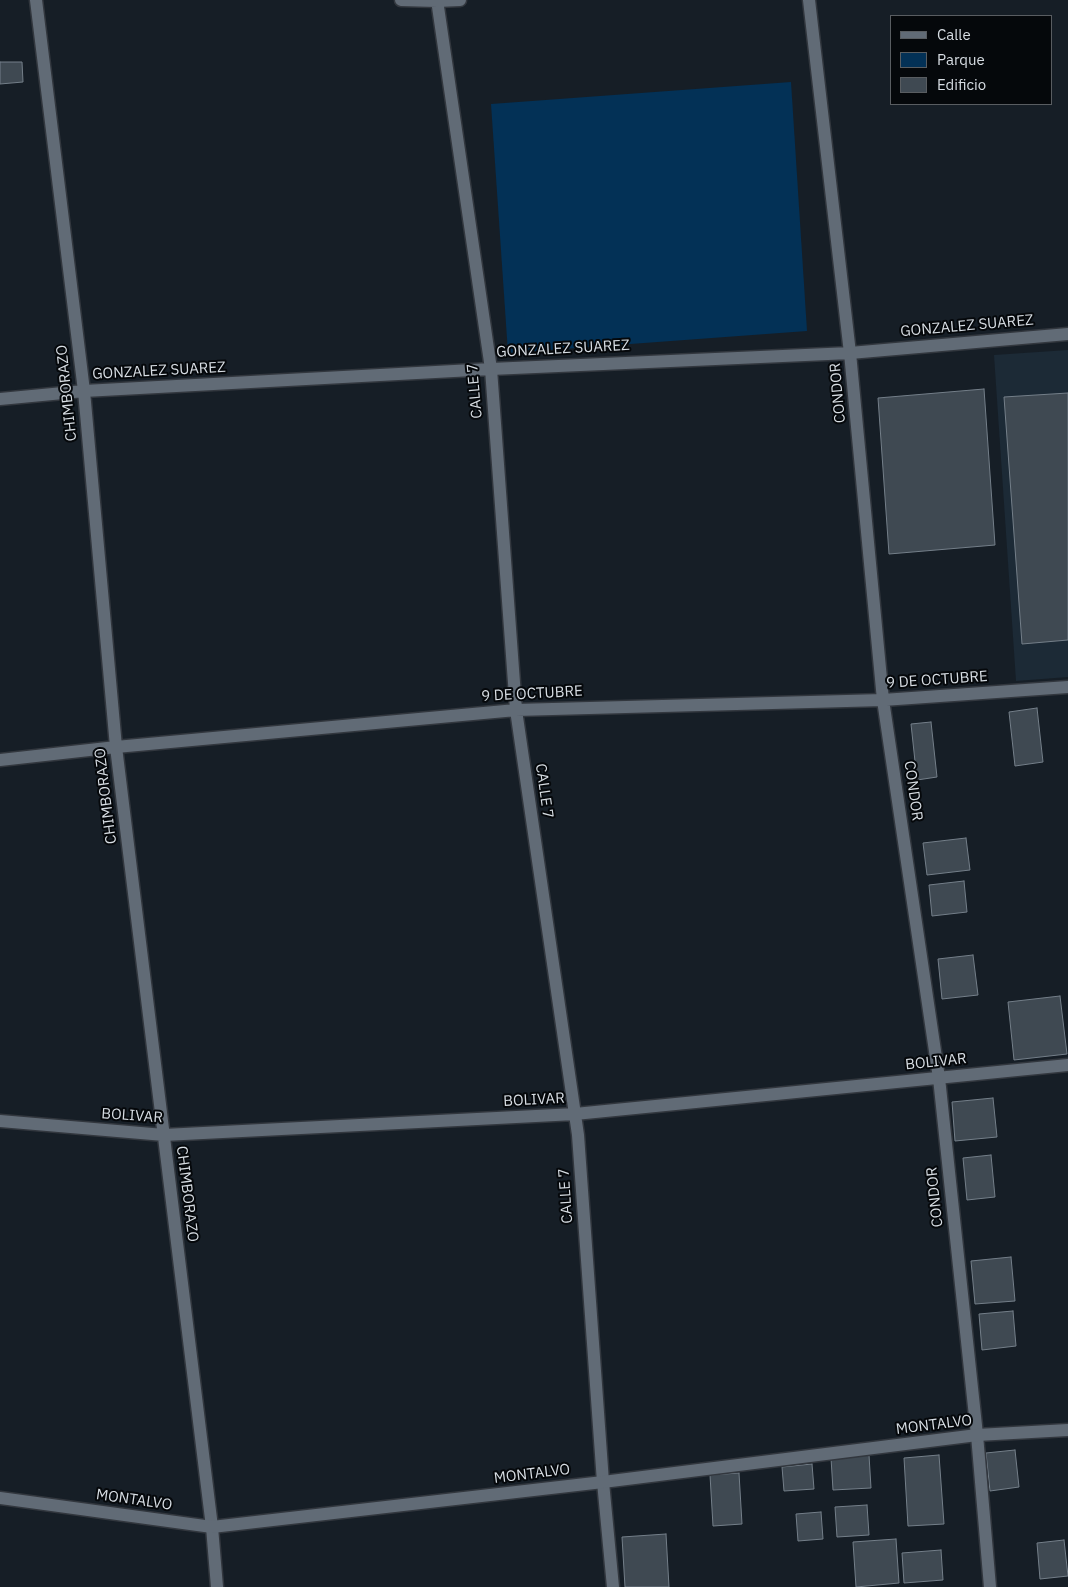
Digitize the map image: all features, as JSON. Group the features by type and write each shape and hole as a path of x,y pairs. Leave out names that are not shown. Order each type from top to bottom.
{"street":[{"name":"CHIMBORAZO","path":"36,0 84,392 116,747 212,1527 217,1587"},
{"path":"401,0 460,0"},
{"name":"CONDOR","path":"809,0 850,353 883,700 939,1078 977,1435 990,1587"},
{"name":"CALLE 7","path":"437,1 490,369 516,710 578,1135 603,1482 613,1587"},
{"name":"GONZALEZ SUAREZ","path":"0,398 490,369 850,353 1068,334"},
{"name":"9 DE OCTUBRE","path":"0,760 116,747 516,710 883,700 1068,687"},
{"name":"BOLIVAR","path":"0,1121 164,1135 575,1114 1068,1064"},
{"name":"MONTALVO","path":"0,1498 212,1527 603,1482 977,1435 1068,1430"}],"shaded area":[{"path":"1068,350 1068,677 1016,681 994,355"}],"green space":[{"path":"791,82 807,331 508,353 491,104"}],"building":[{"path":"0,62 22,62 23,82 0,84"},
{"path":"984,389 995,545 889,554 878,398"},
{"path":"1068,393 1068,640 1022,644 1004,397"},
{"path":"1037,708 1043,762 1015,766 1009,712"},
{"path":"931,722 937,777 917,780 911,724"},
{"path":"966,838 970,870 927,875 923,843"},
{"path":"964,881 967,912 932,916 929,885"},
{"path":"973,955 978,995 942,999 938,959"},
{"path":"1060,996 1067,1054 1014,1060 1008,1002"},
{"path":"993,1098 997,1137 955,1141 952,1102"},
{"path":"991,1155 995,1197 967,1200 963,1158"},
{"path":"1011,1257 1015,1301 975,1304 971,1261"},
{"path":"1013,1311 1016,1346 982,1350 979,1314"},
{"path":"1015,1450 1019,1487 990,1491 986,1453"},
{"path":"869,1455 871,1488 833,1490 831,1458"},
{"path":"939,1455 944,1524 908,1526 904,1458"},
{"path":"812,1464 814,1489 784,1491 782,1467"},
{"path":"739,1473 742,1524 713,1526 710,1475"},
{"path":"867,1505 869,1535 837,1537 835,1507"},
{"path":"821,1512 823,1539 798,1541 796,1514"},
{"path":"666,1534 669,1587 625,1587 622,1537"},
{"path":"896,1539 899,1583 856,1587 853,1542"},
{"path":"1064,1540 1068,1576 1040,1579 1037,1543"},
{"path":"941,1550 943,1580 904,1583 902,1553"}]}
